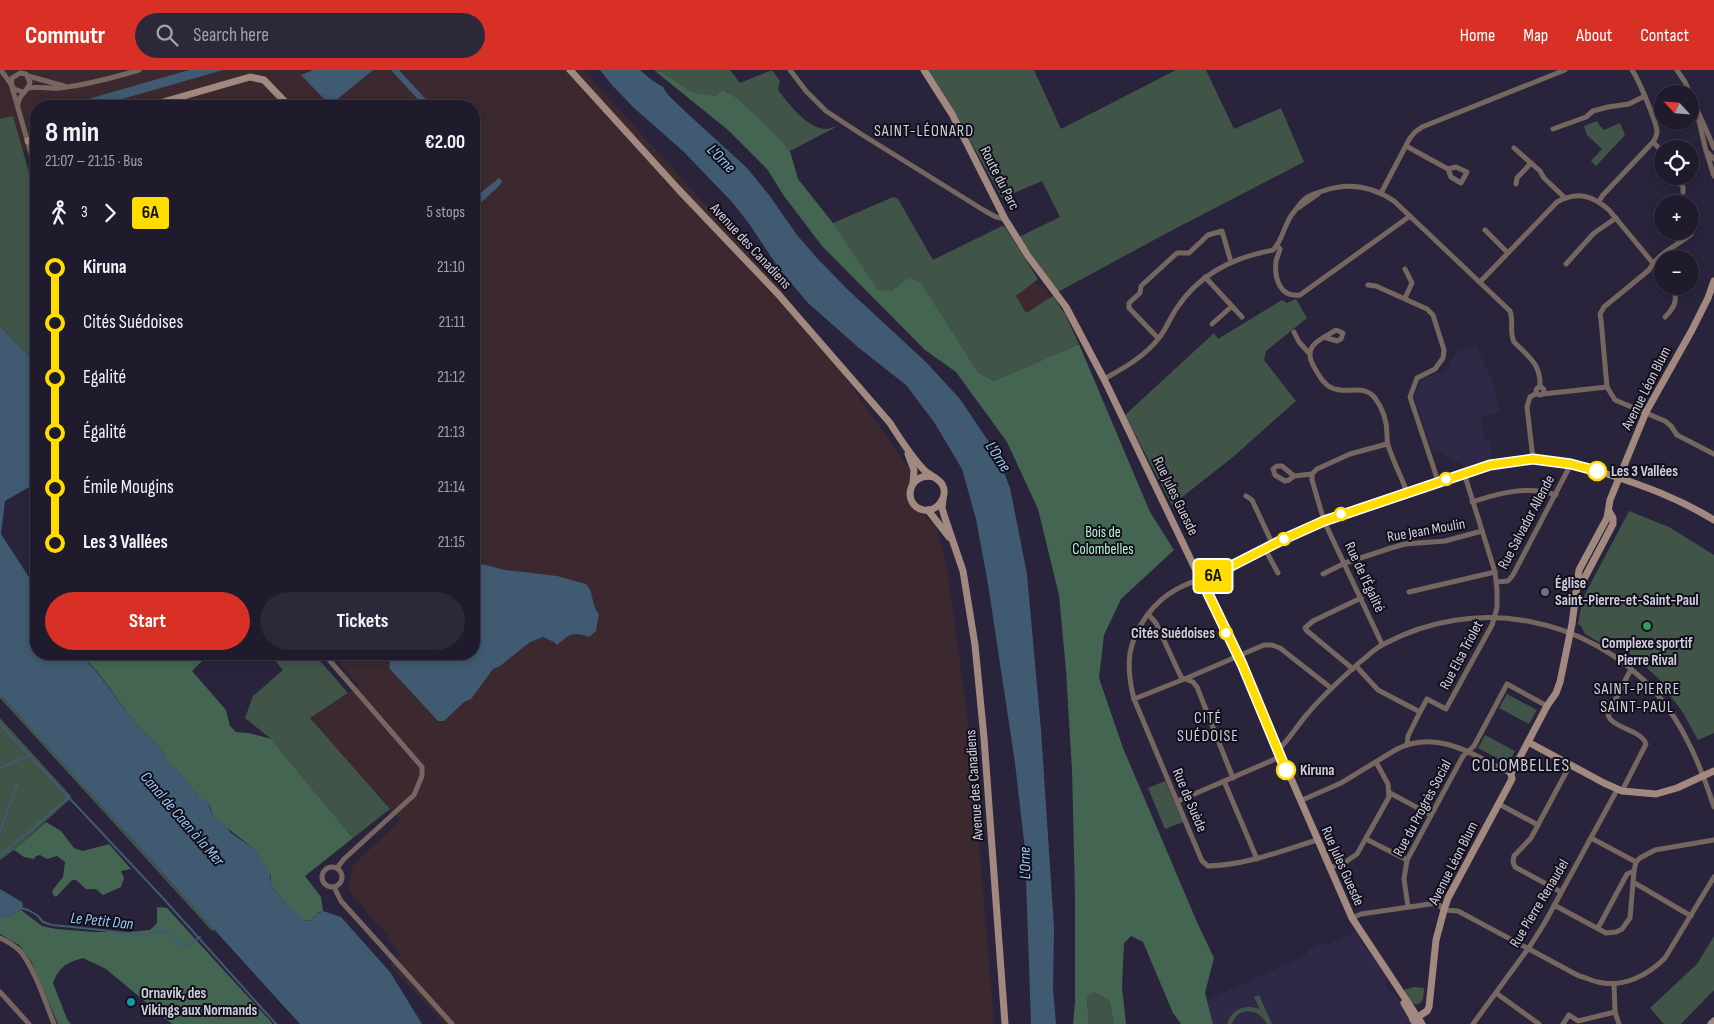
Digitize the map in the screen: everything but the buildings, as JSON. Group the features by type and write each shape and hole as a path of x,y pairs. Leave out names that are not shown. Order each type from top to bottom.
{"street":[{"path":"1,70 17,91 37,87 56,88 94,83 139,70"},
{"name":"Avenue des Canadiens","path":"570,70 679,190 778,294 890,423 923,468 934,477"},
{"path":"790,70 806,92 826,111 977,206 996,217 1005,219"},
{"name":"Route du Parc","path":"924,70 952,114 1005,219 1028,256 1056,295"},
{"path":"1381,193 1406,146 1415,132 1422,127 1565,70"},
{"path":"1599,201 1653,142 1657,130 1645,96 1632,70"},
{"path":"1677,70 1686,85"},
{"path":"30,148 12,85 12,78 18,71 28,76 70,87"},
{"path":"18,107 18,98 26,90 30,82 28,76"},
{"path":"170,100 250,77 264,80 283,100"},
{"path":"1553,129 1586,117 1593,111 1629,104 1645,96"},
{"path":"1699,115 1714,148"},
{"path":"1699,122 1700,132 1714,176"},
{"path":"1406,146 1448,169"},
{"path":"1514,148 1540,171 1544,178 1565,198"},
{"path":"1706,151 1714,159"},
{"path":"1516,184 1517,178 1531,163"},
{"path":"1681,185 1683,192"},
{"path":"1104,380 1143,355 1158,338 1191,289 1205,277 1231,262 1273,250 1277,246 1287,221 1295,210 1320,192 1340,186 1352,186 1370,188 1394,201 1510,311 1512,316 1512,338 1537,366 1540,388 1544,390 1540,394"},
{"path":"1480,282 1557,202 1576,195 1599,201 1653,262"},
{"path":"1277,246 1280,249 1276,260 1280,288 1283,292 1293,296 1300,295 1410,216"},
{"path":"1566,264 1594,233 1616,218"},
{"path":"1485,230 1508,253"},
{"path":"1158,338 1129,308 1129,303 1140,293 1141,286 1177,253 1189,253 1208,235 1222,231 1231,262"},
{"path":"1684,240 1675,244 1653,262 1649,270 1604,307 1600,314 1607,387 1614,400 1669,423 1680,438 1714,452"},
{"path":"1266,251 1276,260"},
{"path":"1405,269 1412,283 1405,298"},
{"path":"1205,277 1242,317"},
{"name":"Avenue Léon Blum","path":"1416,1020 1429,1007 1436,940 1448,898 1512,780 1511,774 1547,706 1556,693 1570,632 1578,583 1584,579 1613,524 1613,518 1609,510 1610,500 1646,412 1692,330 1714,281"},
{"path":"1368,285 1376,286 1427,308 1433,315 1444,350 1443,358 1439,365 1417,378 1410,398 1438,481"},
{"name":"Rue Jules Guesde","path":"1056,295 1066,307 1104,380 1202,581 1238,657 1352,918 1416,1020 1422,1024"},
{"path":"1664,317 1672,310 1676,295"},
{"path":"1212,324 1231,306"},
{"path":"1294,332 1299,342 1308,352 1312,365 1324,382 1340,391 1361,390 1369,392 1374,397 1386,421 1387,444 1407,492"},
{"path":"1308,352 1314,344 1324,337"},
{"path":"1533,459 1527,407 1530,397 1540,394 1607,387"},
{"path":"1294,476 1312,474 1317,469 1350,454 1387,444"},
{"name":"Avenue des Canadiens","path":"906,447 914,470 913,483"},
{"path":"1202,581 1324,521 1490,465 1533,459 1571,464 1653,488 1714,520"},
{"name":"Rue Salvador Allende","path":"1497,582 1508,581 1513,575 1571,464"},
{"path":"1464,473 1495,572 1497,582 1495,617"},
{"name":"Rue de l'Égalité","path":"1312,474 1324,521 1362,598 1382,644"},
{"path":"923,476 934,477 944,489 943,500 937,507 928,510 918,508 911,500 910,491 913,483 923,476"},
{"path":"1472,502 1500,493 1519,490 1540,490 1556,495"},
{"path":"1246,496 1252,500 1273,545"},
{"name":"Avenue des Canadiens","path":"943,500 944,518 955,545 967,588 975,645 984,738 1005,1024"},
{"name":"Avenue des Canadiens","path":"928,510 955,545"},
{"name":"Rue Jean Moulin","path":"1323,574 1345,563 1405,544 1445,541 1482,531"},
{"path":"1265,549 1278,573"},
{"path":"1409,592 1495,572"},
{"name":"Rue de Suède","path":"1202,581 1195,580 1168,594 1148,614 1138,631 1130,654 1130,681 1134,699 1202,861 1208,866 1226,865 1257,859 1317,840"},
{"path":"1362,598 1313,621 1305,628 1355,667 1378,690 1420,712 1408,736 1407,745"},
{"path":"1148,614 1156,624 1181,677 1187,678 1198,687 1233,778"},
{"path":"1178,801 1233,778 1279,754 1308,712 1331,688 1382,644 1434,623 1477,617 1495,617 1537,623 1570,632 1606,650 1631,669 1657,694 1688,742 1704,776 1714,807"},
{"name":"Rue Elsa Triolet","path":"1420,712 1427,699 1446,709 1495,617"},
{"path":"1134,699 1264,645 1280,648 1331,688"},
{"path":"329,660 422,767 422,776 414,795 344,859 337,868"},
{"name":"Rue Pierre Renaudel","path":"1473,1024 1529,948 1591,838 1645,748 1645,740 1643,738 1610,720 1608,717 1631,669"},
{"name":"Rue du Progrès Social","path":"1408,907 1404,879 1407,860 1463,756 1474,746 1507,684 1547,706"},
{"path":"1300,801 1341,783 1407,745 1431,741 1448,744 1468,752 1511,774"},
{"path":"1528,742 1570,765 1622,788 1656,794 1677,788 1714,771"},
{"path":"1330,868 1344,863 1356,854 1390,793 1388,784 1376,762"},
{"path":"1561,892 1515,867 1513,862 1514,856 1531,838 1570,765"},
{"path":"1224,782 1257,859"},
{"path":"1390,793 1432,815"},
{"path":"1499,804 1538,825"},
{"path":"1591,838 1636,862"},
{"path":"1366,839 1407,860"},
{"path":"1554,905 1606,933 1616,932 1626,925 1630,918 1634,871 1636,862 1640,858 1655,850 1714,840"},
{"path":"337,868 330,867 324,869 322,880 334,887 341,901 452,1024"},
{"path":"334,887 342,877 337,868"},
{"path":"1598,928 1627,874 1634,871"},
{"path":"1352,918 1360,914 1437,903 1444,910 1458,911 1579,976 1597,982 1614,984 1633,980 1657,966 1670,951 1714,877"},
{"path":"1633,882 1691,916"},
{"path":"0,938 19,950 23,956 35,978 54,1024"},
{"path":"1614,984 1615,1012 1619,1024"},
{"path":"0,992 29,1024"},
{"path":"1496,993 1539,1024"},
{"path":"1563,1024 1569,1015 1578,1021 1615,1012"}],"shaded area":[{"path":"0,70 586,70 589,76 778,285 911,471 908,504 936,525 947,568 971,744 994,1024 444,1024 390,965 400,954 387,938 387,935 349,891 351,868 400,820 310,718 360,686 336,660 480,660 480,100 30,100 30,152 23,154 13,117 0,119"},
{"path":"1034,281 1037,285 1044,286 1051,298 1026,313 1016,296"},
{"path":"1476,345 1493,383 1500,412 1481,416 1484,439 1490,439 1492,460 1467,467 1432,449 1414,397 1422,379 1446,371 1456,352"},
{"path":"1355,932 1388,980 1385,984 1395,994 1412,1024 1213,1024 1207,1000 1307,955 1306,951 1309,949 1323,943 1325,946"}],"green space":[{"path":"653,70 730,70 740,83 772,70 780,81 778,90 798,114 818,128 836,127 790,151 751,111 725,90 715,96 691,92 662,72"},
{"path":"928,70 1034,70 1061,129 1176,70 1206,70 1234,129 1281,108 1304,162 1058,292 1019,237 1060,217 1042,181 1002,198 946,98"},
{"name":"Bois de Colombelles","path":"655,71 662,72 691,92 715,96 724,90 738,99 790,151 798,179 833,223 878,290 891,291 908,278 920,282 978,372 994,381 1079,344 1150,512 1174,550 1121,599 1104,635 1099,678 1123,748 1214,958 1205,993 1213,1024 1181,1024 1173,1013 1143,942 1131,936 1124,943 1122,987 1126,1024 1114,1024 1109,1001 1094,992 1087,998 1089,1024 1073,1024 1075,1002 1075,894 1072,770 1066,671 1059,595 1038,509 1007,442 956,372 925,350 822,246 784,196 767,169 728,130"},
{"path":"13,116 30,176 30,357 0,326 0,119"},
{"path":"1597,121 1604,130 1620,123 1625,135 1596,166 1591,161 1602,149 1587,135 1584,126"},
{"path":"893,197 898,199 933,260 1002,226 1005,227 1038,279 1016,296 1026,313 1053,296 1065,314 1079,344 994,381 978,372 955,337 908,278 891,291 878,291 833,223"},
{"path":"1296,299 1307,318 1266,351 1264,360 1296,401 1233,457 1172,505 1125,415 1214,333 1218,339 1282,300 1287,303"},
{"name":"Complexe sportif Pierre Rival","path":"1629,511 1669,527 1714,555 1714,733 1698,740 1682,711 1661,684 1661,681 1624,649 1612,650 1585,634 1578,624 1583,598"},
{"path":"87,660 203,660 192,671 226,710 230,726 236,732 249,733 271,739 353,838 305,876 321,897 323,911 307,921 301,919 284,902 271,885 271,876 254,849 213,817 210,806 191,789 178,771 167,763 163,753 153,740 136,725 100,675"},
{"path":"274,660 319,660 348,693 310,718 390,809 353,838 271,739 245,718 253,696 283,670"},
{"path":"0,694 215,930 212,931 0,698"},
{"path":"1507,694 1537,710 1529,724 1499,708"},
{"path":"0,718 71,796 69,800 14,850 0,860"},
{"path":"1485,735 1515,751 1508,764 1478,748"},
{"path":"1165,781 1183,822 1165,829 1148,788"},
{"path":"46,822 61,831 74,848 83,851 109,844 131,869 121,871 124,878 121,887 103,895 96,889 86,889 76,880 72,880 56,897 53,895 52,891 63,877 65,862 57,856 47,859 40,855 34,859 24,857 14,850"},
{"path":"157,907 167,908 273,1024 172,1024 106,969 83,958 64,966 53,983 67,1019 71,1024 58,1024 31,961 19,945 0,934 0,918 6,918 21,910 42,926 56,929 95,932 150,930 157,923"},
{"path":"1714,936 1714,990 1681,1024 1664,1024 1650,1008 1697,964"},
{"path":"1414,987 1424,988 1422,1000 1416,1005 1411,1002 1403,990"},
{"path":"1094,992 1109,1001 1114,1024 1089,1024 1087,998"},
{"path":"1259,995 1272,1024 1267,1024 1259,1015 1249,1011 1239,1014 1232,1024 1227,1024 1232,1014 1240,1009 1250,1007 1260,1009 1254,997"}],"water":[{"path":"189,70 223,70 119,100 85,100"},
{"path":"313,70 373,70 336,100 325,100 301,75"},
{"path":"391,70 399,70 426,100 418,100"},
{"name":"L'Orne","path":"600,70 640,70 663,87 668,95 747,168 797,235 817,258 847,289 926,362 960,399 997,454 1010,488 1027,574 1041,730 1054,927 1053,989 1056,1024 1031,1024 1025,850 1015,763 988,584 976,519 962,469 934,422 906,385 859,348 808,303 780,270 732,202 684,152 633,107"},
{"path":"499,178 502,181 480,203 480,193"},
{"name":"Canal de Caen à la Mer","path":"0,326 30,357 30,486 5,501 1,534 30,579 30,660 86,660 136,725 153,740 167,762 178,771 194,792 208,803 213,817 225,825 231,833 254,849 270,872 271,885 284,902 305,921 309,921 323,911 341,917 390,972 422,1024 300,1024 0,694"},
{"path":"480,564 505,570 557,576 586,584 589,587 596,611 599,614 596,631 589,637 575,634 565,638 557,645 543,637 530,642 500,666 493,669 471,699 464,702 444,721 438,721 389,668 390,662 388,660 480,660"},
{"path":"0,889 22,902 21,910 6,918 0,918"}],"waterway":[{"path":"0,724 162,897 276,1024"},
{"path":"0,768 28,756"},
{"path":"0,832 17,785"},
{"path":"0,856 68,798"},
{"name":"Le Petit Dan","path":"20,908 28,910 37,915 43,922 52,925 143,935 163,931 183,945 191,944 200,937"}],"bus line":[{"name":"6A","path":"1286,770 1242,664 1202,581 1286,538 1324,521 1474,469 1509,461 1533,459 1558,461 1597,471"}],"place":[{"name":"Les 3 Vallées","path":"1597,471"},
{"name":"Église Saint-Pierre-et-Saint-Paul","path":"1545,592"},
{"name":"Complexe sportif Pierre Rival","path":"1647,626"},
{"name":"Cités Suédoises","path":"1226,633"},
{"name":"Kiruna","path":"1286,770"},
{"name":"Ornavik, des Vikings aux Normands","path":"131,1002"}],"district":[{"name":"SAINT-LÉONARD","path":"924,130"},
{"name":"SAINT-PIERRE SAINT-PAUL","path":"1637,697"},
{"name":"CITÉ SUÉDOISE","path":"1208,726"},
{"name":"COLOMBELLES","path":"1521,765"}]}
